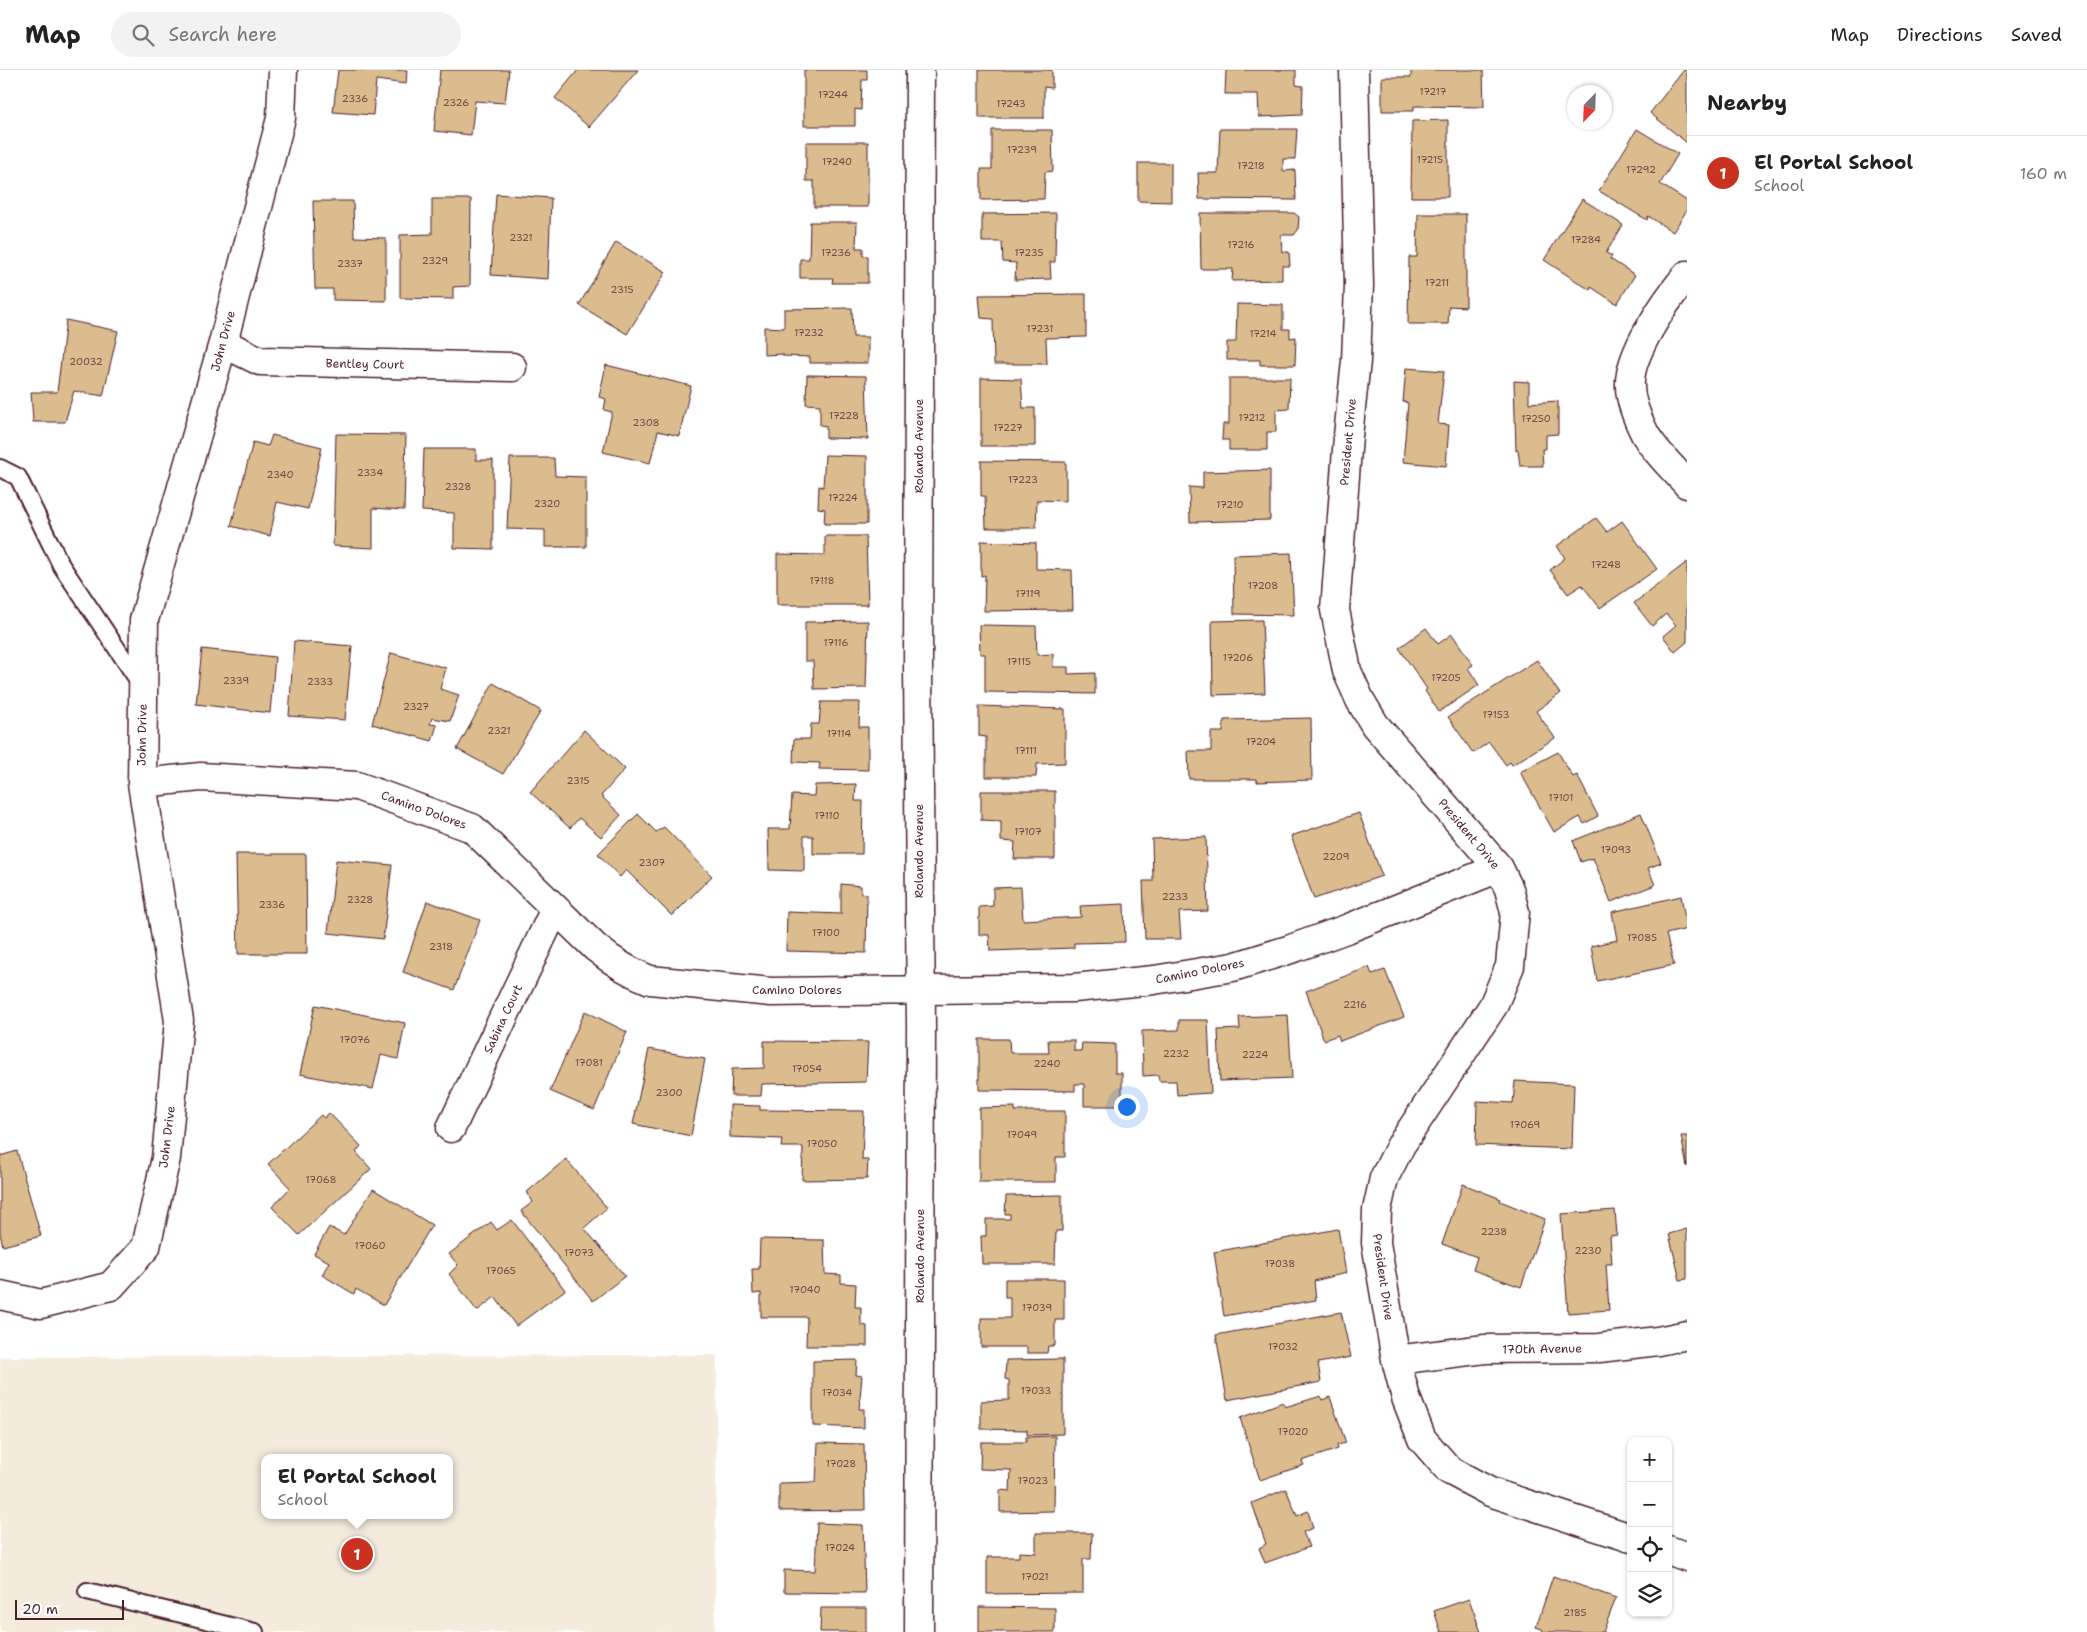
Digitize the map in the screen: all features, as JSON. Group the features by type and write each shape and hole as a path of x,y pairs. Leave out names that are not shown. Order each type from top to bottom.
{"street":[{"name":"John Drive","path":"0,1295 41,1304 111,1286 146,1246 166,1158 179,1021 142,783 144,620 223,343 282,118 283,70"},
{"name":"Rolando Avenue","path":"919,1632 920,989 918,665 920,70"},
{"name":"President Drive","path":"1354,70 1359,285 1356,361 1348,436 1335,610 1339,641 1347,671 1360,700 1376,725 1499,868 1509,889 1515,912 1510,966 1494,1006 1401,1145 1384,1178 1377,1210 1376,1243 1396,1360 1406,1398 1422,1439 1449,1470 1490,1492 1627,1537"},
{"path":"1687,275 1669,296 1641,345 1633,367 1630,386 1635,410 1645,434 1687,484"},
{"name":"Bentley Court","path":"223,343 260,361 512,367"},
{"name":"Camino Dolores","path":"142,783 201,777 357,786 472,828 555,909 614,963 632,974 650,980 771,992 1074,988 1154,980 1233,967 1349,928 1499,868"},
{"name":"Sabina Court","path":"452,1128 555,909"},
{"name":"170th Avenue","path":"1396,1360 1485,1349 1599,1348 1658,1341 1687,1334"},
{"path":"1672,1551 1687,1556"}],"lane":[{"path":"0,468 18,477 61,564 143,688"},
{"path":"87,1590 254,1632"}],"shaded area":[{"path":"717,1355 715,1632 0,1632 0,1357"}],"building":[{"path":"338,70 407,70 406,84 376,80 373,115 333,112"},
{"path":"440,70 509,70 505,103 475,101 471,135 434,131"},
{"path":"578,70 638,70 589,127 555,98"},
{"path":"804,70 867,70 867,80 862,80 861,110 855,109 855,126 804,126"},
{"path":"979,70 1052,70 1052,88 1044,87 1044,118 979,118"},
{"path":"1226,70 1296,70 1296,85 1303,86 1302,115 1259,117 1258,94 1225,94"},
{"path":"1411,70 1483,70 1484,107 1414,106 1414,111 1382,111 1382,77 1411,77"},
{"path":"1684,70 1687,70 1687,143 1650,113"},
{"path":"1448,120 1448,197 1411,197 1412,121"},
{"path":"1220,129 1297,129 1295,159 1283,159 1283,171 1295,170 1296,200 1199,199 1198,173 1218,173"},
{"path":"1637,129 1678,154 1660,184 1687,201 1687,210 1673,232 1648,216 1647,220 1599,191"},
{"path":"992,130 1052,130 1053,171 1045,172 1044,199 981,200 981,169 992,169"},
{"path":"806,142 868,142 868,207 814,207 814,181 806,181"},
{"path":"1138,163 1171,163 1171,202 1138,201"},
{"path":"496,194 551,198 548,279 491,275"},
{"path":"432,199 471,199 470,286 453,287 453,299 400,298 400,235 432,234"},
{"path":"1582,199 1623,225 1606,253 1612,256 1610,259 1635,275 1617,304 1591,287 1590,290 1544,260"},
{"path":"313,201 353,201 354,237 386,238 386,301 333,300 333,289 315,289"},
{"path":"1056,213 1055,262 1050,262 1051,279 1015,280 1016,263 1003,262 1002,242 982,242 982,214"},
{"path":"1200,213 1294,213 1299,217 1298,230 1294,235 1281,235 1282,252 1289,252 1290,266 1282,266 1282,280 1232,281 1233,269 1201,269"},
{"path":"1418,214 1466,214 1466,307 1449,306 1448,324 1408,324 1409,257 1417,257"},
{"path":"810,222 857,222 856,248 863,248 863,256 868,256 868,283 832,283 833,278 800,278 800,259 809,259"},
{"path":"616,242 666,272 627,334 579,305"},
{"path":"1086,294 1086,337 1046,338 1047,364 994,364 993,319 981,318 979,295"},
{"path":"1237,304 1283,305 1283,329 1290,329 1290,338 1296,337 1295,365 1260,365 1260,360 1227,360 1227,342 1236,342"},
{"path":"852,308 853,337 868,337 868,363 810,363 810,357 783,356 783,354 764,355 764,327 784,328 784,309"},
{"path":"66,320 118,331 103,396 74,391 65,422 33,422 31,392 57,392"},
{"path":"606,365 691,386 679,436 658,431 650,463 603,452 612,412 604,410 606,399 599,397"},
{"path":"1406,368 1444,371 1438,424 1449,425 1446,466 1403,462 1408,403 1403,402"},
{"path":"807,375 866,376 868,439 826,438 826,426 820,425 820,405 806,404"},
{"path":"981,378 1021,379 1023,408 1035,408 1035,446 981,446"},
{"path":"1229,378 1290,378 1289,409 1276,410 1276,432 1267,432 1267,450 1229,450 1229,440 1222,440 1223,424 1229,424"},
{"path":"1514,381 1529,382 1529,403 1558,401 1558,434 1546,435 1546,449 1542,449 1543,466 1520,466 1518,450 1516,451"},
{"path":"336,434 406,435 404,510 373,508 373,548 333,546"},
{"path":"272,435 322,447 308,509 277,502 270,536 231,526 253,442 268,446"},
{"path":"424,449 476,449 476,460 493,460 493,549 454,548 454,513 422,511"},
{"path":"825,455 867,456 867,524 824,524 825,509 818,508 819,486 823,487"},
{"path":"510,458 554,458 555,476 586,477 586,547 545,547 545,530 507,529"},
{"path":"981,461 1066,462 1066,501 1037,500 1036,528 986,528 985,496 981,496"},
{"path":"1270,470 1270,520 1190,522 1189,487 1203,488 1203,472"},
{"path":"1596,518 1607,532 1622,521 1657,569 1600,608 1582,585 1568,594 1550,570 1565,558 1557,546"},
{"path":"825,536 866,536 868,605 777,605 777,554 825,555"},
{"path":"981,541 1036,543 1036,569 1072,570 1073,610 984,611 985,575 981,576"},
{"path":"1291,553 1294,615 1234,614 1233,555"},
{"path":"1687,562 1687,642 1675,652 1663,636 1676,625 1666,614 1652,626 1634,603"},
{"path":"1262,620 1265,693 1213,695 1212,621"},
{"path":"868,621 866,688 814,689 813,661 805,661 805,622"},
{"path":"979,625 1036,626 1037,655 1053,654 1053,667 1068,667 1068,674 1095,673 1095,694 985,692 985,654 980,654"},
{"path":"1426,628 1438,644 1452,634 1473,665 1468,668 1479,685 1439,712 1425,691 1427,689 1399,648"},
{"path":"294,641 352,646 345,720 289,716"},
{"path":"202,649 275,657 270,713 196,704"},
{"path":"391,653 446,668 440,689 459,695 450,721 432,718 430,724 437,725 432,741 372,724"},
{"path":"1537,660 1560,694 1536,711 1555,738 1512,765 1510,762 1506,765 1489,742 1473,753 1448,717"},
{"path":"493,683 541,711 503,774 457,749"},
{"path":"821,702 860,702 859,727 868,727 868,770 819,769 820,763 793,762 794,739 810,739 811,724 819,724"},
{"path":"979,706 1065,709 1065,763 1037,764 1036,777 986,777 986,737 979,736"},
{"path":"1311,718 1312,780 1257,782 1257,779 1189,779 1188,751 1211,751 1211,732 1223,732 1224,720"},
{"path":"584,730 625,769 601,796 621,815 601,837 579,818 570,828 530,792"},
{"path":"1558,752 1573,777 1577,775 1598,816 1584,824 1580,817 1554,832 1520,772"},
{"path":"856,784 855,801 863,801 862,854 813,854 813,836 804,836 804,871 769,870 768,829 790,829 792,795 814,796 815,785"},
{"path":"981,791 1055,791 1055,859 1014,859 1015,842 1001,841 1001,821 981,820"},
{"path":"1359,813 1382,876 1314,899 1291,836"},
{"path":"1641,813 1661,863 1648,868 1655,885 1611,902 1593,858 1581,862 1573,841"},
{"path":"638,814 656,832 664,827 712,876 672,916 626,870 620,877 598,854"},
{"path":"1206,837 1208,911 1179,912 1181,939 1145,939 1143,881 1153,881 1152,839"},
{"path":"236,854 306,854 307,954 238,954"},
{"path":"336,860 392,865 383,939 328,933"},
{"path":"841,884 861,886 861,894 867,894 866,953 786,951 787,912 841,914"},
{"path":"1021,887 1023,920 1081,917 1080,906 1124,904 1125,942 1074,943 1074,948 990,951 989,935 979,935 979,907 993,906 993,888"},
{"path":"1681,896 1687,929 1666,934 1674,965 1597,981 1591,946 1617,940 1612,912"},
{"path":"427,901 480,920 454,990 403,972"},
{"path":"1369,967 1372,974 1385,970 1404,1017 1340,1041 1338,1035 1324,1040 1306,991"},
{"path":"315,1005 405,1023 398,1059 381,1055 373,1089 300,1074"},
{"path":"585,1011 627,1032 594,1110 550,1091"},
{"path":"1288,1015 1292,1078 1220,1081 1218,1030 1240,1029 1239,1017"},
{"path":"1179,1020 1208,1020 1211,1093 1177,1095 1176,1081 1159,1081 1158,1075 1143,1076 1142,1031 1179,1030"},
{"path":"979,1039 1009,1039 1010,1053 1049,1053 1048,1040 1074,1040 1074,1051 1081,1051 1082,1043 1115,1044 1115,1073 1122,1073 1122,1106 1084,1106 1084,1084 1075,1084 1075,1091 979,1090"},
{"path":"764,1041 868,1042 866,1082 762,1084 761,1096 731,1096 732,1069 764,1068"},
{"path":"649,1049 705,1059 691,1136 633,1124"},
{"path":"1515,1081 1574,1084 1572,1149 1476,1145 1477,1101 1513,1103"},
{"path":"730,1105 760,1106 760,1110 864,1111 862,1160 868,1160 867,1179 802,1180 803,1147 781,1147 782,1139 730,1137"},
{"path":"1015,1107 1015,1111 1065,1111 1065,1157 1056,1157 1056,1182 979,1182 979,1108"},
{"path":"329,1113 361,1146 356,1152 371,1169 299,1235 272,1207 290,1188 268,1164 321,1115 324,1118"},
{"path":"1681,1136 1687,1136 1687,1167"},
{"path":"17,1151 41,1236 3,1246 0,1234 0,1156"},
{"path":"566,1159 607,1208 584,1228 625,1276 593,1301 521,1211 533,1202 527,1192"},
{"path":"1463,1184 1545,1219 1521,1287 1473,1270 1477,1257 1442,1244"},
{"path":"373,1189 432,1225 384,1305 356,1289 354,1294 322,1275 329,1262 314,1254 329,1227 344,1235"},
{"path":"1062,1195 1062,1231 1056,1231 1055,1264 982,1264 981,1236 986,1236 986,1219 1010,1219 1010,1214 1005,1214 1006,1196"},
{"path":"1615,1210 1617,1235 1610,1236 1612,1264 1606,1264 1609,1310 1568,1313 1561,1214"},
{"path":"512,1220 565,1290 516,1326 495,1297 477,1311 449,1274 458,1265 449,1254 491,1222 497,1230"},
{"path":"1338,1229 1346,1273 1314,1281 1316,1300 1224,1316 1214,1252"},
{"path":"1687,1229 1687,1279 1680,1280 1669,1234"},
{"path":"760,1239 824,1240 825,1274 841,1275 841,1283 856,1284 855,1307 861,1307 861,1325 867,1326 867,1346 806,1346 807,1317 761,1317 761,1293 753,1294 752,1269 759,1269"},
{"path":"1005,1279 1064,1279 1064,1320 1055,1320 1055,1346 1048,1346 1047,1353 1027,1353 1027,1347 981,1347 981,1318 1010,1318 1010,1297 1005,1297"},
{"path":"1341,1312 1351,1357 1318,1363 1321,1382 1227,1400 1216,1335"},
{"path":"1063,1359 1063,1434 1027,1435 1027,1430 981,1429 981,1401 1009,1400 1009,1380 1005,1379 1006,1360"},
{"path":"857,1360 856,1375 862,1376 859,1409 864,1409 864,1428 813,1426 813,1361"},
{"path":"1321,1396 1322,1400 1330,1397 1346,1443 1337,1445 1338,1449 1302,1461 1304,1465 1260,1480 1240,1418 1283,1402 1285,1407"},
{"path":"1055,1436 1054,1511 1000,1512 1000,1490 1010,1491 1011,1470 980,1469 981,1442 1026,1442 1026,1437"},
{"path":"818,1443 864,1444 865,1510 779,1511 779,1483 816,1482"},
{"path":"1286,1489 1297,1516 1308,1511 1313,1528 1303,1532 1309,1547 1265,1563 1259,1548 1266,1544 1252,1503"},
{"path":"817,1523 863,1525 865,1593 784,1592 784,1570 815,1571"},
{"path":"1036,1533 1092,1533 1091,1559 1083,1559 1083,1593 987,1594 987,1557 1019,1557 1019,1552 1036,1553"},
{"path":"1553,1576 1616,1598 1603,1632 1543,1632 1542,1629 1536,1627"},
{"path":"1469,1599 1481,1632 1441,1632 1434,1611"},
{"path":"979,1607 1055,1608 1055,1632 979,1632"},
{"path":"821,1608 866,1608 866,1632 820,1632"}],"place":[{"name":"El Portal School","path":"357,1554"}]}
